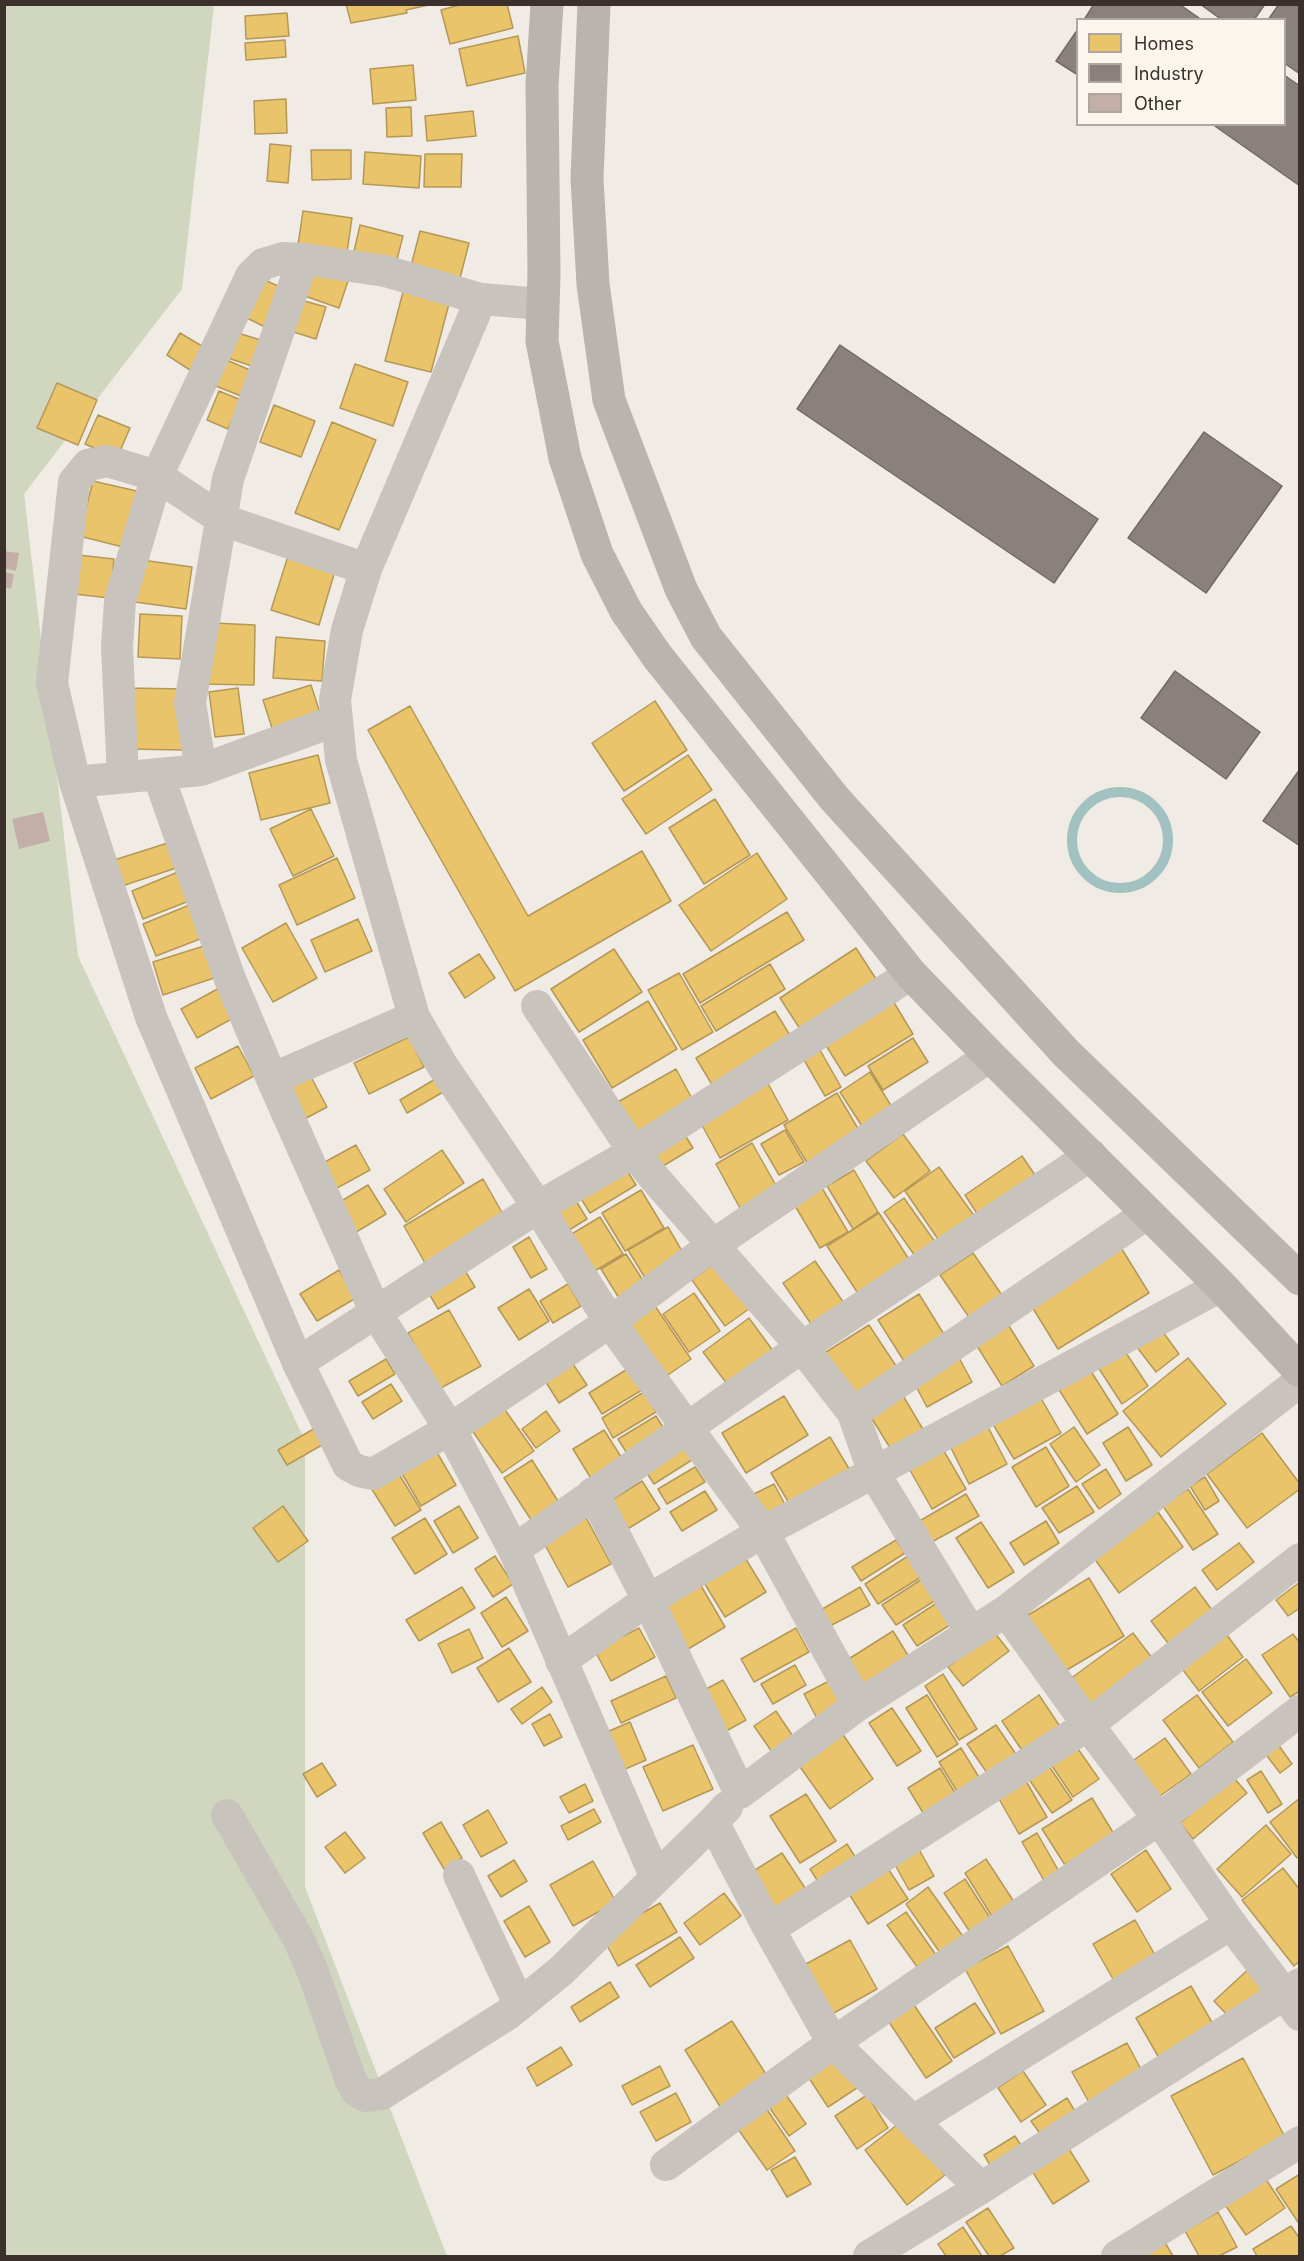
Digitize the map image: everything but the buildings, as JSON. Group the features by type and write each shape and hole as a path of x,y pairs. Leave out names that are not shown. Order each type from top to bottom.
{"street":[{"path":"547,4 542,86 542,341 565,458 597,554 626,611 657,656 911,974 1221,1286 1299,1371"},
{"path":"594,4 587,179 592,284 609,400 681,590 706,637 834,798 1066,1053 1299,1279"},
{"path":"123,777 117,647 120,601 157,476 251,276 263,264 283,258 303,259 384,271 481,299 543,304"},
{"path":"201,770 190,703 223,520 228,479 303,259"},
{"path":"481,299 366,569 347,630 335,700 341,760 414,1017 442,1065 538,1207 610,1322 763,1532 858,1705"},
{"path":"366,569 223,520 157,476 107,460 88,465 74,482 52,683 75,782 151,1017 298,1363 348,1465 359,1471 373,1474 450,1429 610,1322 713,1245 990,1056"},
{"path":"75,782 201,770 337,720"},
{"path":"158,774 230,979 376,1313 450,1429 514,1550 656,1878"},
{"path":"298,1363 538,1207 634,1152 911,974"},
{"path":"537,1006 634,1152 802,1347 853,1413 874,1473 970,1634"},
{"path":"272,1079 414,1017"},
{"path":"514,1550 802,1347 1091,1155"},
{"path":"853,1413 1148,1213"},
{"path":"561,1661 648,1600 763,1532 1221,1286"},
{"path":"227,1815 299,1941 313,1972 356,2090 366,2096 382,2094 508,2014 561,1971 740,1793 858,1705 1006,1611 1299,1381"},
{"path":"593,1493 648,1600 740,1793"},
{"path":"769,1929 1088,1725 1299,1559"},
{"path":"869,2256 1295,1998 1231,1924 1160,1820 1006,1611"},
{"path":"666,2165 833,2043 1160,1820 1299,1711"},
{"path":"713,1822 769,1929 833,2043 981,2188"},
{"path":"459,1875 519,2004"},
{"path":"913,2121 1231,1924"},
{"path":"1117,2256 1299,2142"}],"green space":[{"path":"5,5 214,5 182,289 24,494 78,956 305,1441 305,1887 447,2256 5,2256"}],"waterway":[{"path":"1120,792 1138,795 1154,806 1165,822 1168,840 1165,858 1154,874 1138,885 1120,888 1102,885 1086,874 1075,858 1072,840 1075,822 1086,806 1102,795 1120,792"}]}
